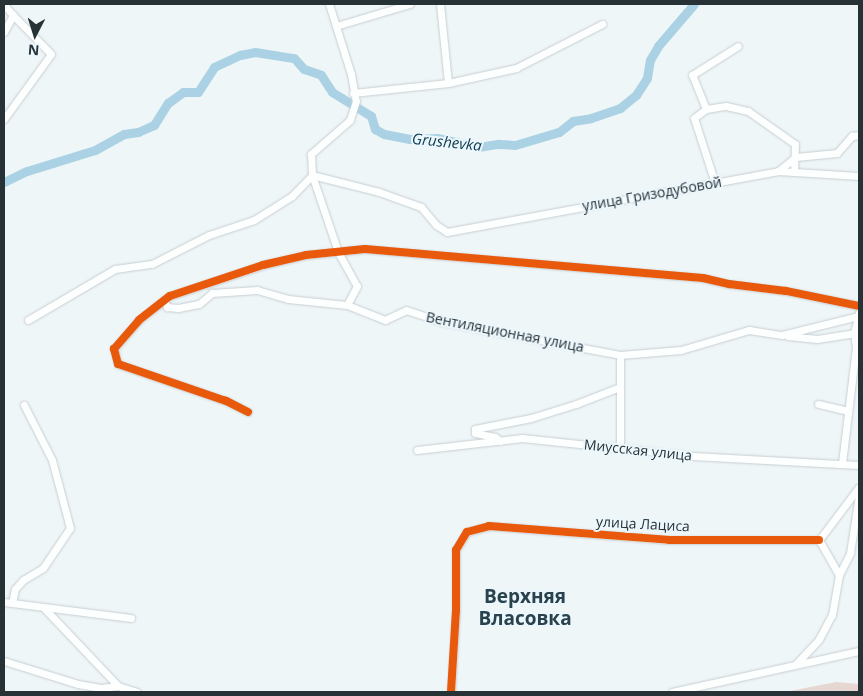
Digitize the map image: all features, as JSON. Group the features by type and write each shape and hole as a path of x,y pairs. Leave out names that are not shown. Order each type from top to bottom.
{"street":[{"path":"329,4 351,74 356,101 350,120 311,154 312,175 338,252 357,286 347,305"},
{"path":"336,26 410,4"},
{"path":"440,4 448,83"},
{"path":"4,5 52,54 4,119"},
{"path":"4,32 13,15"},
{"path":"353,93 448,83 516,68 602,24"},
{"path":"706,110 692,75 738,46"},
{"path":"715,183 694,118 706,110 726,106 748,111 795,144 794,172"},
{"path":"778,171 796,157 837,153 852,136 859,135"},
{"name":"улица Гризодубовой","path":"312,175 379,192 421,207 436,226 447,232 778,171 859,176"},
{"path":"28,320 115,269 152,264 209,235 254,220 292,196 312,175"},
{"path":"248,412 226,401 118,364 114,349 139,320 170,296 263,265 306,255 365,249 703,278 729,284 786,291 859,306"},
{"name":"Вентиляционная улица","path":"164,300 167,307 178,308 199,304 212,293 257,290 288,299 347,305 385,320 406,310 439,321 620,355 681,350 749,330 817,339 854,333"},
{"path":"842,463 856,347 854,333 859,314"},
{"name":"Вентиляционная улица","path":"782,335 859,314"},
{"path":"620,355 620,448"},
{"path":"500,441 495,437 475,433 475,429 540,415 576,404 620,387"},
{"path":"818,404 848,410"},
{"path":"12,603 15,589 23,580 43,568 70,528 52,460 24,405"},
{"name":"Миусская улица","path":"417,450 522,438 692,456 859,465"},
{"path":"839,575 819,540 859,487"},
{"path":"796,664 819,639 832,615 839,575 850,554 859,495"},
{"name":"улица Лациса","path":"451,692 452,640 456,610 456,550 467,532 489,526 669,540 819,540"},
{"path":"4,602 45,609 131,618"},
{"path":"45,609 118,686"},
{"path":"672,692 859,651"},
{"path":"4,660 78,684 101,688 118,686 137,692"}],"shaded area":[{"path":"836,682 859,684 859,692 785,692"}],"waterway":[{"name":"Grushevka","path":"4,182 27,171 95,150 124,134 138,132 154,125 168,103 183,92 198,92 214,67 240,55 255,52 294,58 304,69 321,75 332,92 371,116 375,129 384,134 409,139 437,138 478,147 498,144 515,145 559,132 573,121 591,118 620,108 636,95 647,78 650,60 658,46 694,4"}],"cycle path":[{"path":"248,412 226,401 118,364 114,349 139,320 170,296 263,265 306,255 365,249 703,278 729,284 786,291 859,306"},
{"path":"451,692 456,610 456,550 467,532 489,526 669,540 819,540"}],"district":[{"name":"Верхняя Власовка","path":"525,608"}]}
